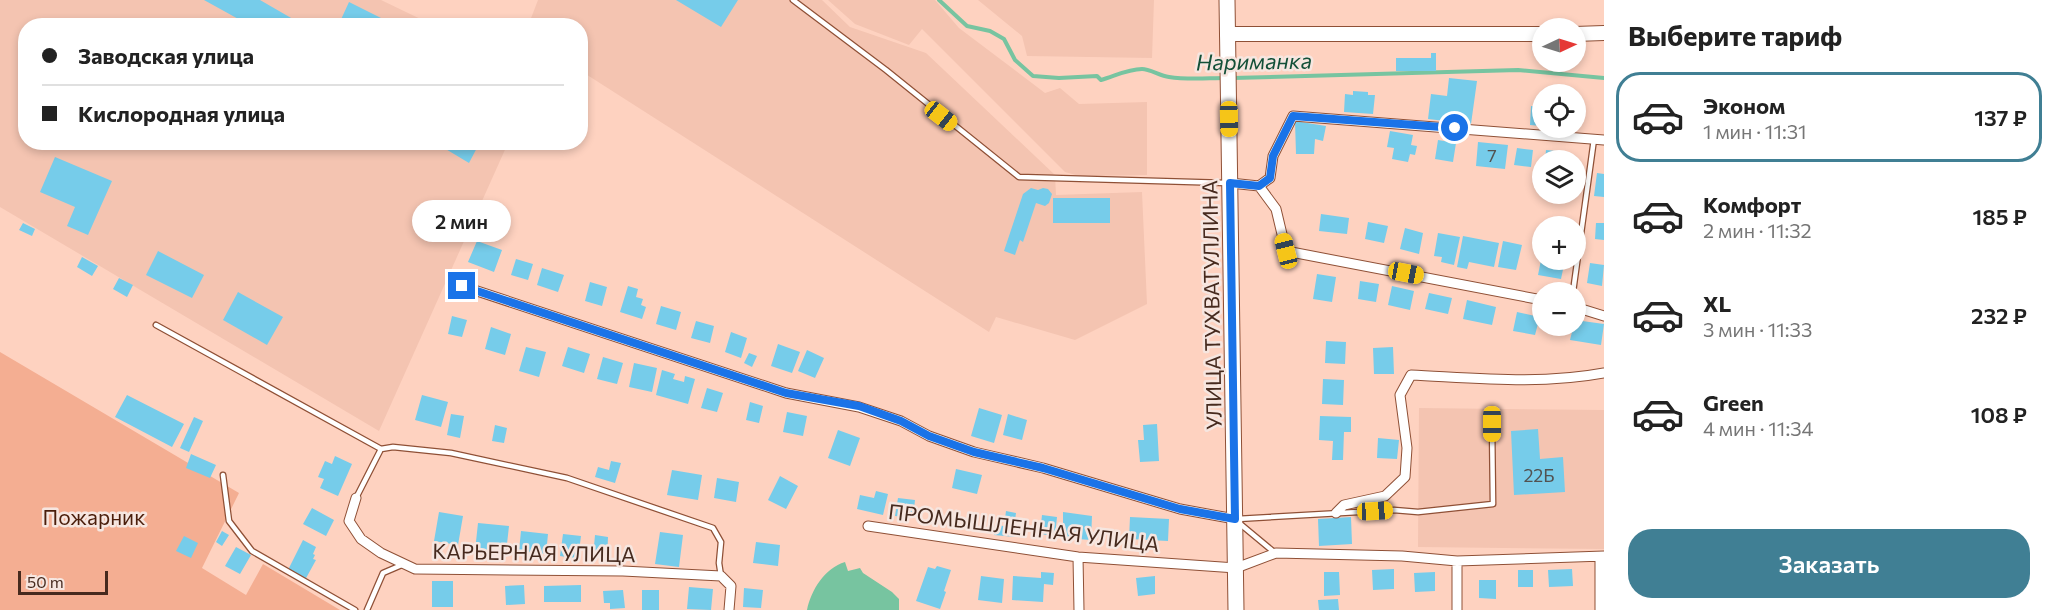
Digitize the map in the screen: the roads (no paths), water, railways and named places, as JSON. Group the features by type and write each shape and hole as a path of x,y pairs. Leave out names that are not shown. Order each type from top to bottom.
{"main road":[{"name":"УЛИЦА ТУХВАТУЛЛИНА","path":"1227,0 1236,610"}],"street":[{"path":"1586,33 1604,33"},
{"path":"1228,41 1532,34"},
{"path":"1230,183 1259,186 1270,178 1273,156 1293,116 1599,139"},
{"path":"1259,186 1276,209 1286,251 1532,298"},
{"path":"462,286 786,393 859,406 901,421 929,436 974,452 1043,468 1180,509 1235,519"},
{"path":"1586,310 1604,316"},
{"path":"1336,513 1344,504 1385,496 1405,477 1407,448 1400,394 1411,375 1541,380 1604,373"},
{"name":"КАРЬЕРНАЯ УЛИЦА","path":"356,498 349,521 361,538 381,553 415,569 623,571 721,576"},
{"name":"ПРОМЫШЛЕННАЯ УЛИЦА","path":"868,526 1078,557 1236,568 1276,553 1402,556 1457,561 1602,556"},
{"path":"1600,610 1602,556"},
{"path":"1078,557 1079,610"},
{"path":"1457,561 1457,610"},
{"path":"721,576 731,586 729,610"}],"lane":[{"path":"794,0 886,70 1019,177 1230,183"},
{"path":"1576,282 1599,139"},
{"path":"156,325 381,449 393,447 451,453 567,478 713,528 722,542 719,563 721,576"},
{"path":"1235,519 1394,510 1418,512 1493,504 1492,424"},
{"path":"356,498 381,449"},
{"path":"223,475 229,521 252,551 355,610"},
{"path":"1235,519 1276,553"},
{"path":"367,610 383,573 404,564"}],"waterway":[{"name":"Нариманка","path":"939,0 967,26 990,31 1004,39 1015,60 1033,76 1059,78 1097,76 1101,80 1127,71 1142,69 1176,78 1226,78"},
{"name":"Нариманка","path":"1233,78 1518,70 1604,78"}],"park label":[{"name":"Пожарник","path":"94,516"}]}
